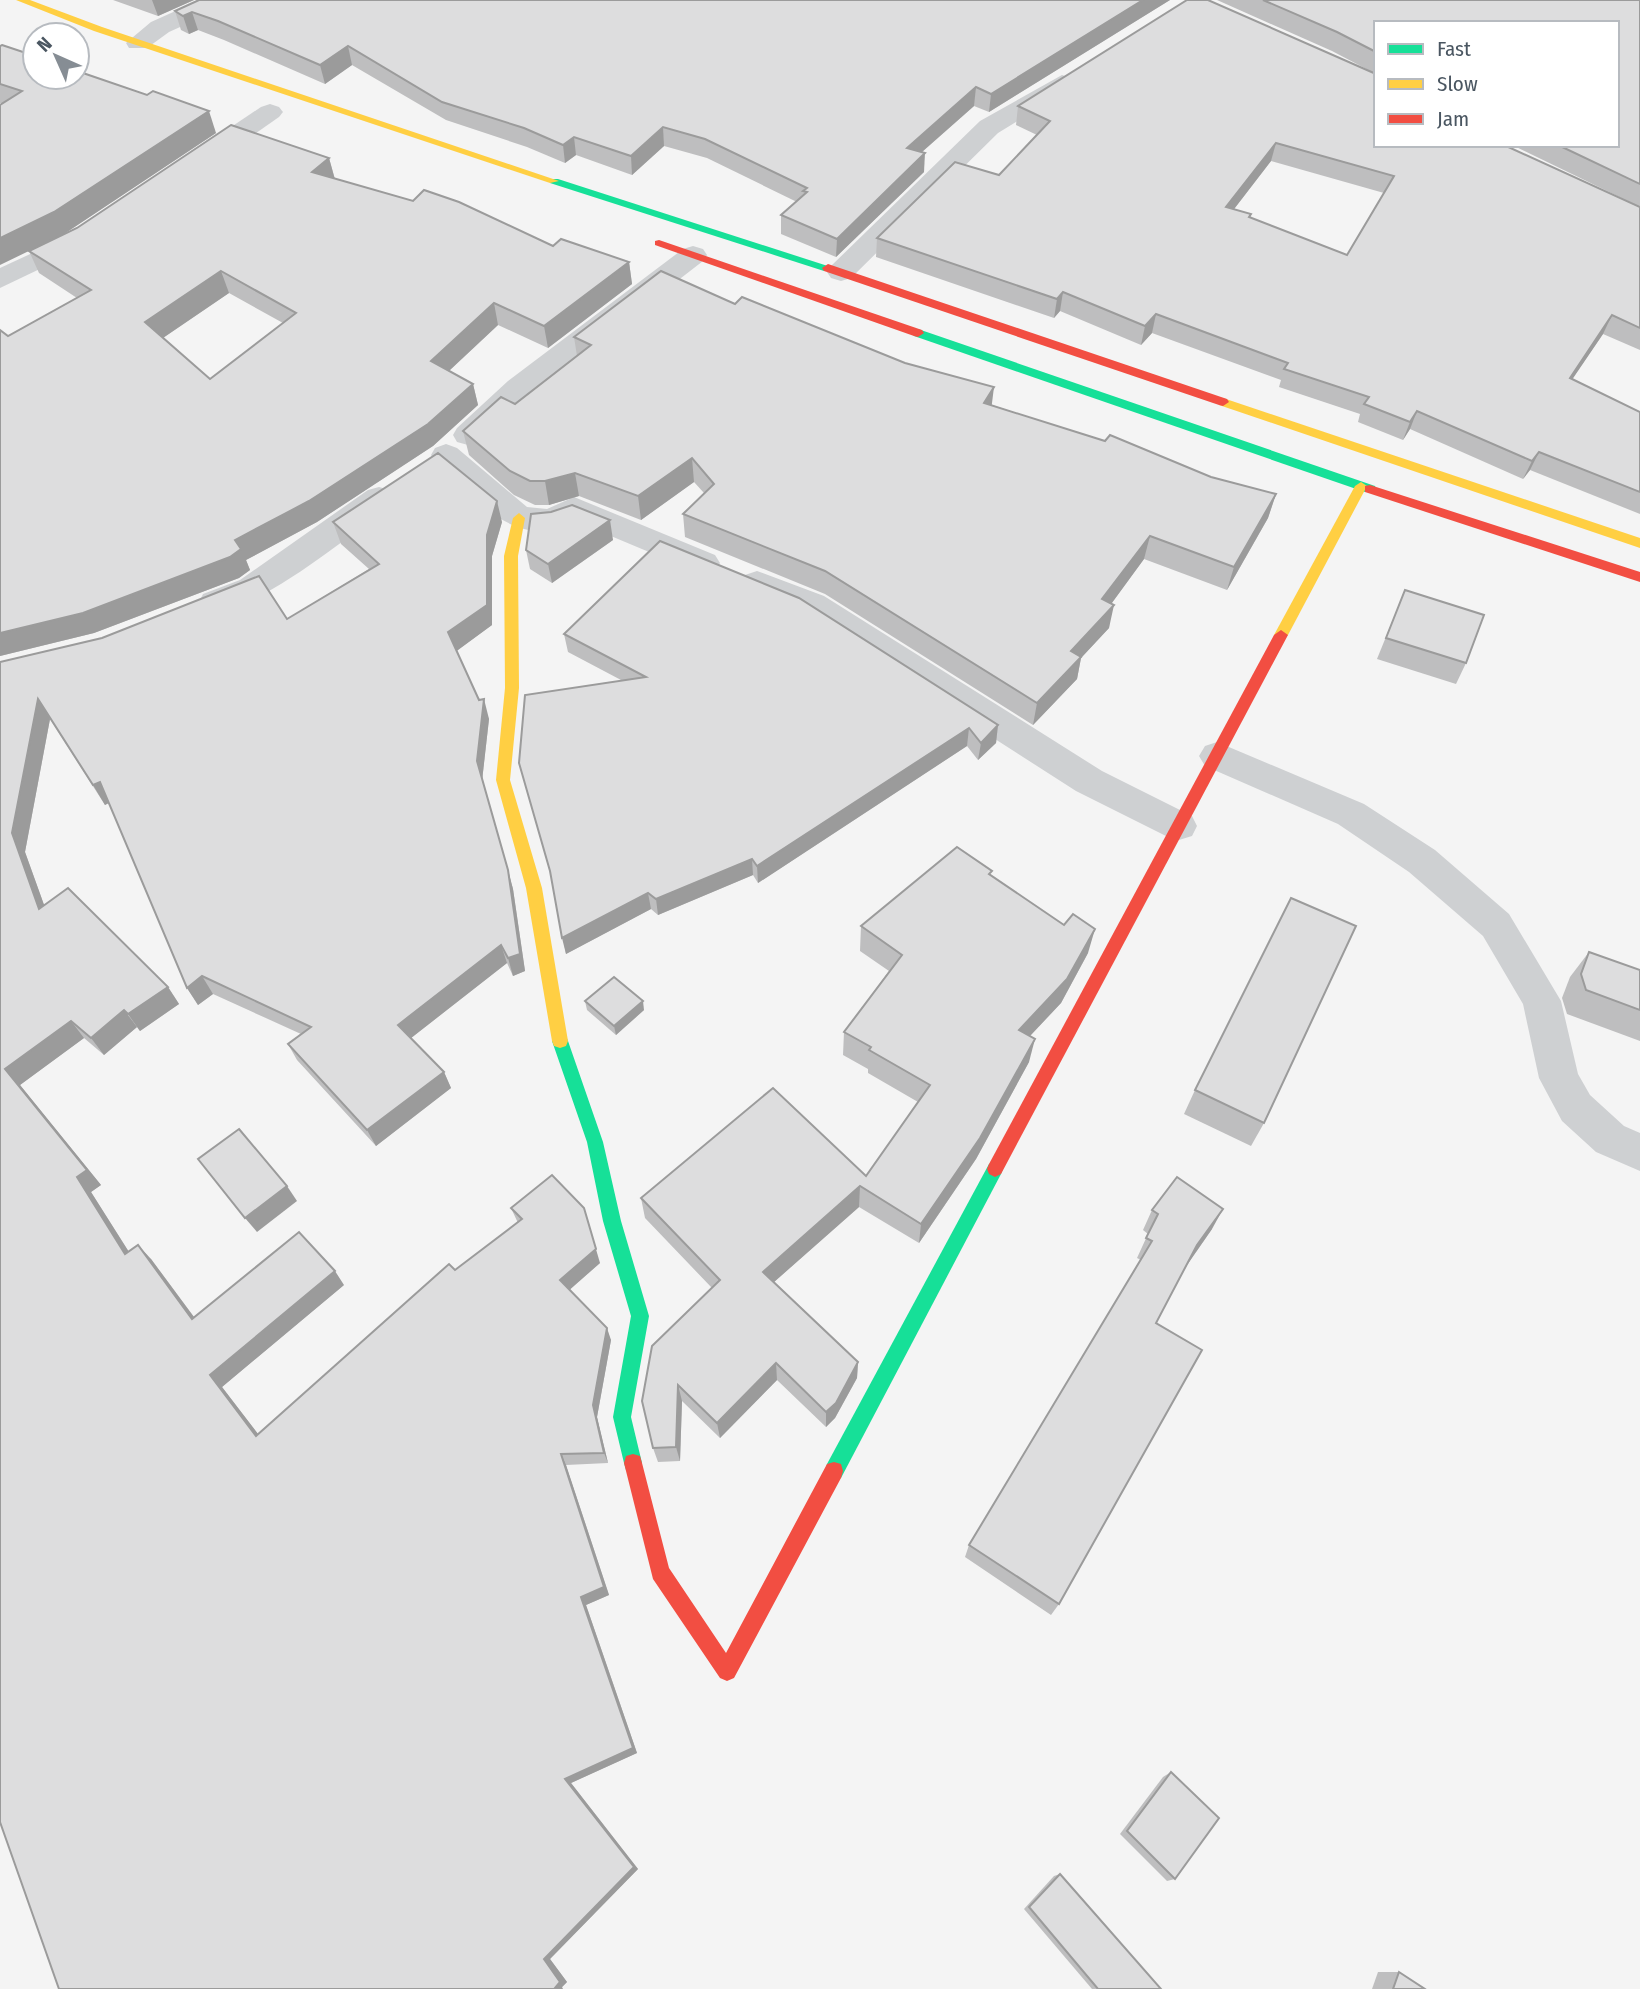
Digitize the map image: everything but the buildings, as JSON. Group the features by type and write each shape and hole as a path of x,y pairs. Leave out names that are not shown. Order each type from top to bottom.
{"street":[{"path":"21,0 138,43 712,233 842,272 1640,543"},
{"path":"138,43 160,27 220,0"},
{"path":"842,272 989,127 1080,71"},
{"path":"175,178 266,110"},
{"path":"0,279 32,266 97,229"},
{"path":"641,236 1361,486 1640,577"},
{"path":"189,613 252,588 424,469 519,388 693,255"},
{"path":"424,469 519,518 551,520 574,508 671,551 812,606 1078,774 1179,826"},
{"path":"519,518 512,556 512,688 503,780 534,888 556,1031 595,1142 612,1221 640,1316 622,1417 660,1572 727,1671 1361,486"},
{"path":"1217,755 1351,814 1422,861 1496,925 1542,1001 1559,1078 1576,1108 1610,1139 1640,1152"}],"traffic: fast":[{"path":"554,181 828,268"},
{"path":"918,333 1370,489"},
{"path":"560,1041 595,1142 612,1221 640,1316 622,1417 633,1463"},
{"path":"834,1471 995,1169"}],"traffic: slow":[{"path":"21,0 98,29 554,181"},
{"path":"1223,402 1640,543"},
{"path":"1281,635 1361,486"},
{"path":"519,518 511,556 512,688 503,780 534,888 560,1041"}],"traffic: jam":[{"path":"659,243 918,333"},
{"path":"828,268 1223,402"},
{"path":"1370,489 1640,577"},
{"path":"995,1169 1281,635"},
{"path":"633,1463 660,1572 727,1671 834,1471"}]}
